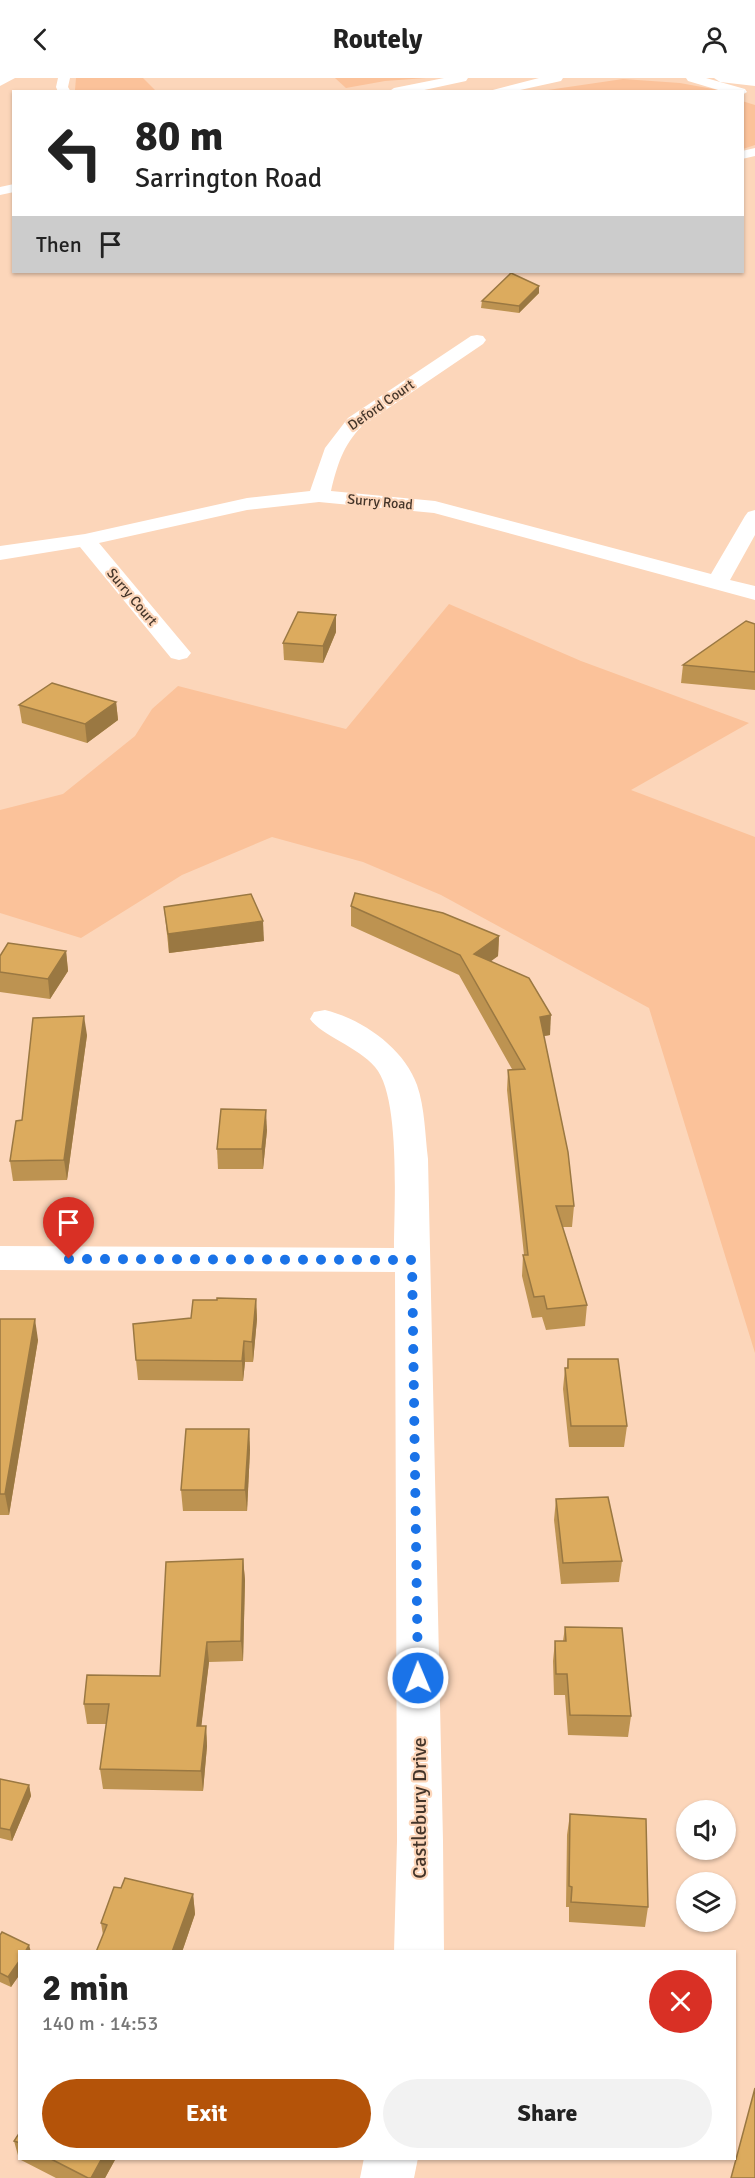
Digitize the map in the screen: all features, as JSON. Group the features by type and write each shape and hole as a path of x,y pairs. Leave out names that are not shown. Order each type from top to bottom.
{"main road":[{"path":"0,82 9,78"},
{"path":"404,90 462,78"},
{"path":"500,90 557,78"},
{"path":"523,90 557,78"},
{"path":"692,78 748,90"},
{"path":"720,78 748,90"},
{"name":"Deford Court","path":"319,496 332,448 354,422 477,340"},
{"name":"Surry Road","path":"0,553 85,540 247,504 319,496 435,507 755,593"},
{"path":"718,582 755,516"},
{"name":"Surry Court","path":"85,540 179,653"},
{"name":"Castlebury Drive","path":"325,1019 360,1037 387,1061 400,1084 411,1159 420,1841 419,1950"},
{"path":"0,1258 412,1260"},
{"path":"387,2178 391,2160"}],"shaded area":[{"path":"76,78 143,78 155,90 75,90"},
{"path":"335,78 426,78 385,81 346,88"},
{"path":"623,79 680,83 718,90 548,90"},
{"path":"744,102 755,105 755,145 744,149"},
{"path":"449,604 581,661 749,723 631,790 755,837 755,1353 649,1008 441,895 363,862 272,837 182,875 81,938 0,913 0,810 63,794 135,736 152,709 178,686 346,729"}],"building":[{"path":"511,273 539,286 519,306 482,301"},
{"path":"298,612 336,615 323,646 283,643"},
{"path":"746,621 755,624 755,672 683,665"},
{"path":"52,683 116,702 85,724 19,705"},
{"path":"355,893 443,913 499,936 474,954 529,978 551,1015 540,1017 568,1152 574,1206 556,1206 587,1305 547,1309 544,1296 534,1297 523,1255 528,1255 508,1070 525,1069 460,955 351,906"},
{"path":"251,894 263,921 168,934 164,907"},
{"path":"8,943 66,951 48,979 0,972 0,956"},
{"path":"84,1016 64,1160 10,1161 16,1121 22,1120 33,1018"},
{"path":"221,1109 266,1110 262,1149 217,1149"},
{"path":"217,1298 256,1299 252,1342 244,1341 242,1361 136,1360 133,1324 191,1318 193,1300 217,1300"},
{"path":"0,1319 35,1319 5,1494 0,1494"},
{"path":"568,1359 618,1359 627,1426 571,1426 565,1368 568,1368"},
{"path":"186,1429 249,1429 245,1490 181,1490"},
{"path":"608,1497 622,1561 563,1563 556,1499"},
{"path":"243,1559 241,1641 207,1642 197,1726 206,1726 201,1771 100,1769 109,1704 84,1704 87,1675 160,1676 166,1562"},
{"path":"565,1627 622,1628 631,1716 570,1715 567,1674 556,1674 555,1641 566,1641"},
{"path":"0,1779 29,1785 10,1830 0,1828"},
{"path":"570,1814 646,1819 648,1907 571,1902 572,1887 569,1886"},
{"path":"125,1878 193,1894 173,1950 97,1950 107,1925 101,1923 114,1887 121,1888"},
{"path":"2,1932 29,1945 26,1950 18,1950 18,1963 8,1977 0,1973 0,1935"},
{"path":"755,2088 755,2178 731,2178"},
{"path":"53,2160 101,2160 91,2178"}],"route":[{"path":"69,1259 412,1260 418,1678"}]}
